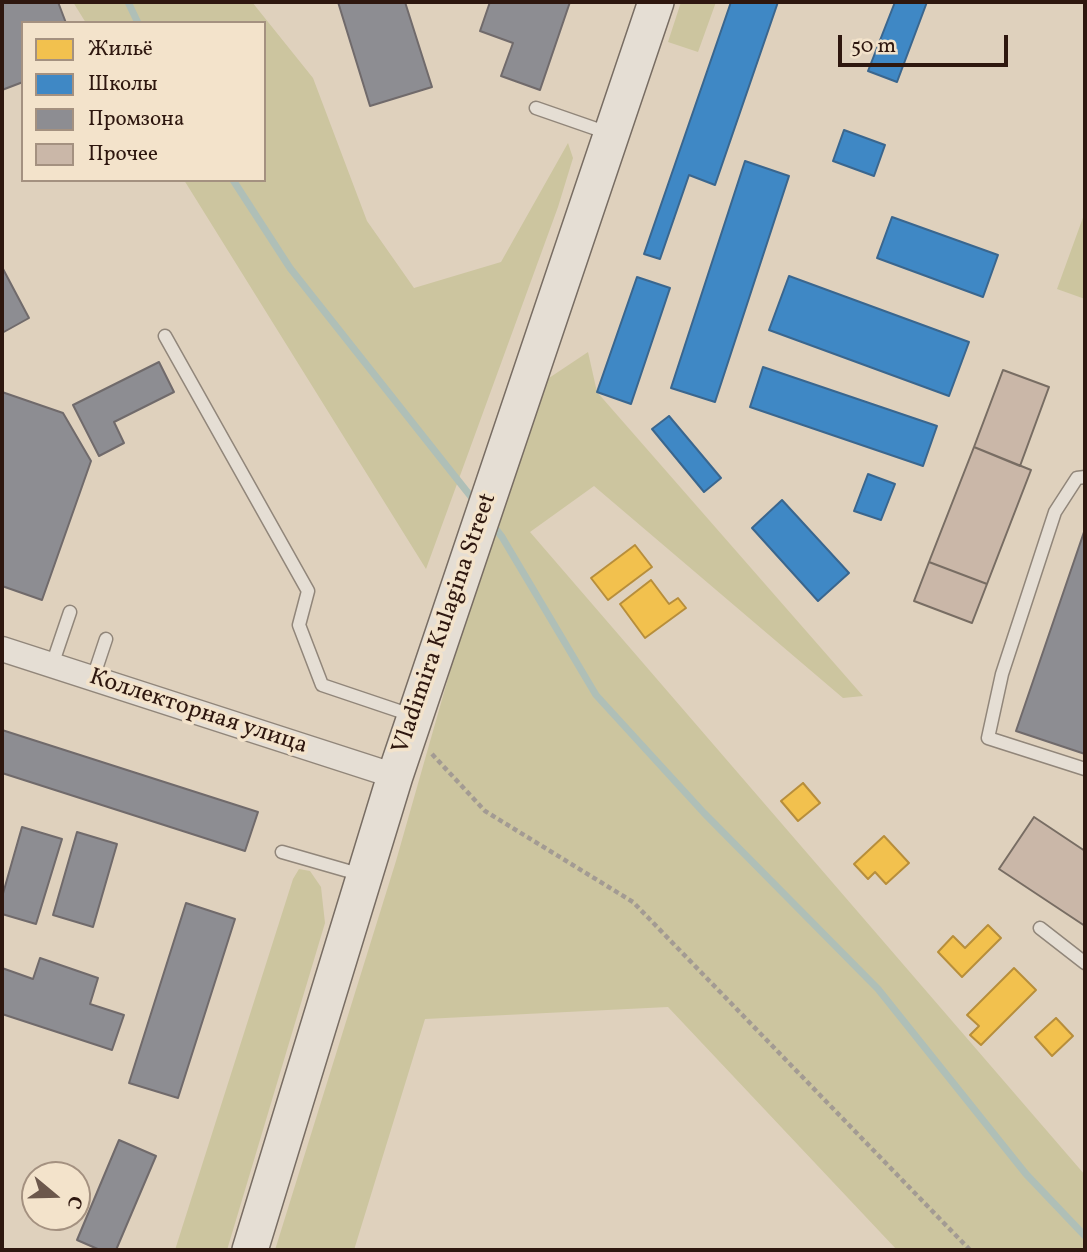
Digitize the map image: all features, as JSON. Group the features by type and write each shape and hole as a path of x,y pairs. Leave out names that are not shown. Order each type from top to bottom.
{"street":[{"name":"Vladimira Kulagina Street","path":"250,1250 395,776 656,2"},
{"name":"Коллекторная улица","path":"2,649 395,776"}],"lane":[{"path":"536,108 611,135"},
{"path":"165,336 308,592 299,625 322,685 413,723"},
{"path":"1085,477 1077,478 1055,512 1002,674 988,738 1085,769"},
{"path":"52,665 70,612"},
{"path":"93,678 106,639"},
{"path":"282,852 365,876"},
{"path":"1040,928 1085,964"}],"path":[{"path":"413,723 485,811 633,902 970,1250"}],"shaded area":[{"path":"73,2 252,2 313,78 367,221 414,288 501,262 568,143 573,158 558,207 426,569 185,182 266,182 266,21 85,21"},
{"path":"681,2 716,2 698,52 668,42"},
{"path":"1085,212 1085,299 1057,289"},
{"path":"588,352 597,392 863,696 843,698 594,486 530,532 1085,1175 1085,1250 897,1250 668,1007 425,1019 354,1250 275,1250 396,861 474,587 540,384"},
{"path":"299,869 310,871 321,887 325,923 227,1250 175,1250 293,879"}],"building: Жильё":[{"path":"635,545 652,567 608,600 591,578"},
{"path":"651,580 669,604 678,598 686,608 645,638 620,604"},
{"path":"803,783 820,803 798,821 781,801"},
{"path":"884,836 909,863 886,884 875,872 868,879 854,864"},
{"path":"988,925 1001,938 962,977 938,952 953,936 965,948"},
{"path":"1014,968 1036,990 981,1045 970,1035 979,1026 967,1015"},
{"path":"1056,1018 1073,1036 1052,1056 1035,1037"}],"building: Школы":[{"path":"731,2 778,2 715,185 689,175 660,259 644,254"},
{"path":"895,2 927,2 897,82 868,71"},
{"path":"844,130 885,145 874,176 833,161"},
{"path":"745,161 789,176 715,402 671,388"},
{"path":"892,217 998,255 983,297 877,258"},
{"path":"789,276 969,342 949,396 769,330"},
{"path":"637,277 670,288 631,404 597,392"},
{"path":"763,367 937,426 923,466 750,407"},
{"path":"669,416 721,478 704,492 652,429"},
{"path":"868,474 895,484 881,520 854,511"},
{"path":"782,500 849,573 818,601 752,528"}],"building: Промзона":[{"path":"2,2 58,2 65,21 21,21 21,83 2,90"},
{"path":"338,2 405,2 432,87 370,106"},
{"path":"490,2 570,2 540,90 501,76 513,43 480,31"},
{"path":"2,267 29,318 2,333"},
{"path":"159,362 174,392 114,422 124,443 99,456 73,405"},
{"path":"2,392 63,413 91,461 42,600 2,586"},
{"path":"1085,529 1085,754 1016,731"},
{"path":"2,730 258,812 245,851 2,773"},
{"path":"22,827 62,839 36,924 2,914 2,897"},
{"path":"77,832 117,844 93,927 53,915"},
{"path":"186,903 235,919 178,1098 129,1083"},
{"path":"40,958 98,978 90,1004 124,1015 112,1050 2,1014 2,968 33,979"},
{"path":"119,1140 156,1156 116,1250 100,1250 77,1240 81,1231 91,1231 91,1207"}],"building: Прочее":[{"path":"1003,370 1049,387 1020,466 974,447"},
{"path":"974,447 1031,470 987,584 929,562"},
{"path":"929,562 987,584 972,623 914,601"},
{"path":"1034,817 1085,851 1085,926 999,869"}],"waterway":[{"path":"128,2 137,21"},
{"path":"234,182 290,268 476,503"},
{"path":"492,524 596,695 704,813 878,989 1026,1174 1085,1236"}]}
